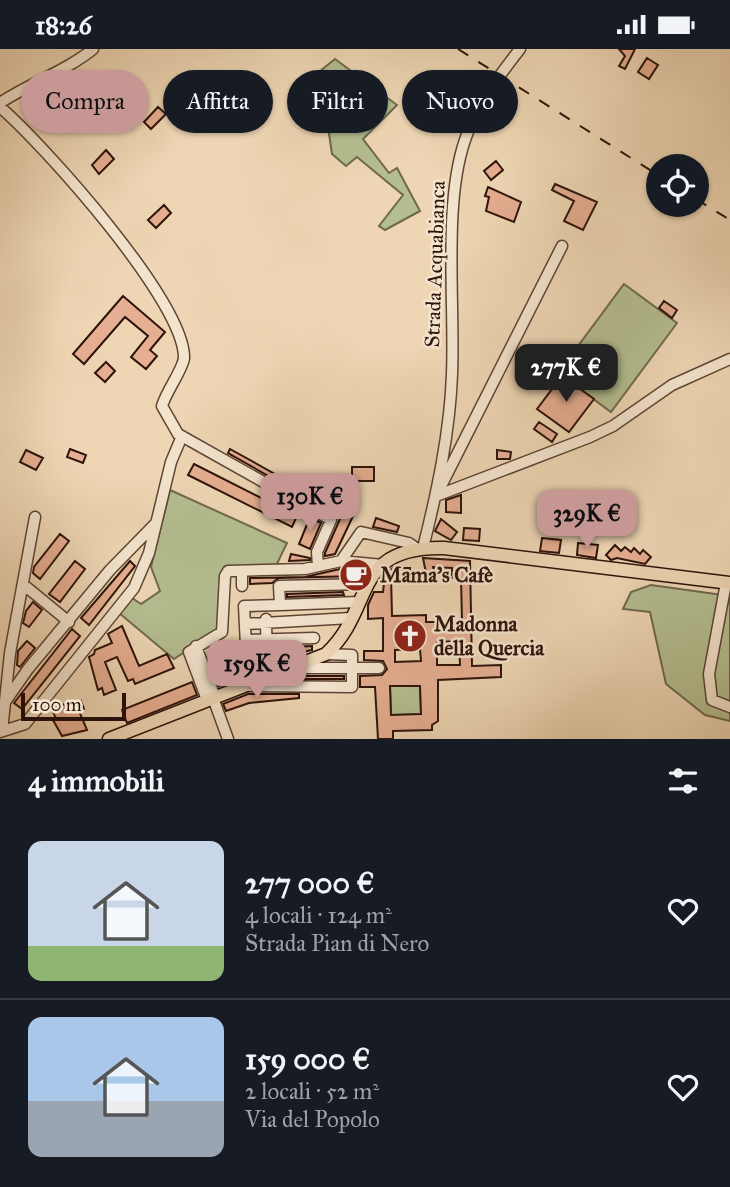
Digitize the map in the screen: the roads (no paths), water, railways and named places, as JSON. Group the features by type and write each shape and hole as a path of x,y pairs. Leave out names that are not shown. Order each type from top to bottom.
{"main road":[{"path":"108,739 322,656 338,643 352,618 365,584 383,565 405,551 420,548 728,583"}],"street":[{"path":"93,49 80,59 29,83 0,105 90,202 132,255 180,333 184,360 162,406 182,436 331,520 317,552 318,565"},
{"name":"Strada Acquabianca","path":"420,548 436,496 452,377 454,207 458,162 472,121 494,83 520,49"},
{"name":"Strada Acquabianca","path":"436,496 442,490 562,246"},
{"path":"436,496 590,437 613,426 672,385 730,359"},
{"path":"35,517 10,653 1,731 25,724 134,588 145,567 174,451 182,436"},
{"path":"5,702 27,669 110,570 155,524"},
{"path":"341,561 361,532 420,548"},
{"path":"228,739 212,698 188,654 196,646 222,632 225,576 228,572 305,569 341,561 383,565"},
{"path":"242,571 243,586"},
{"path":"728,583 709,674 712,700 730,706"},
{"path":"280,605 279,586 365,584"},
{"path":"24,585 69,622"},
{"path":"313,604 314,638 322,656 352,655 352,687 248,685 244,606 358,602"},
{"path":"266,605 266,679"},
{"path":"245,624 352,618"},
{"path":"246,640 314,638"},
{"path":"284,639 291,669 379,668"}],"railway":[{"path":"458,49 646,167"},
{"path":"709,207 730,220"}],"place":[{"name":"Mama’s Cafè","path":"356,575"},
{"name":"Madonna della Quercia","path":"410,636"}]}
